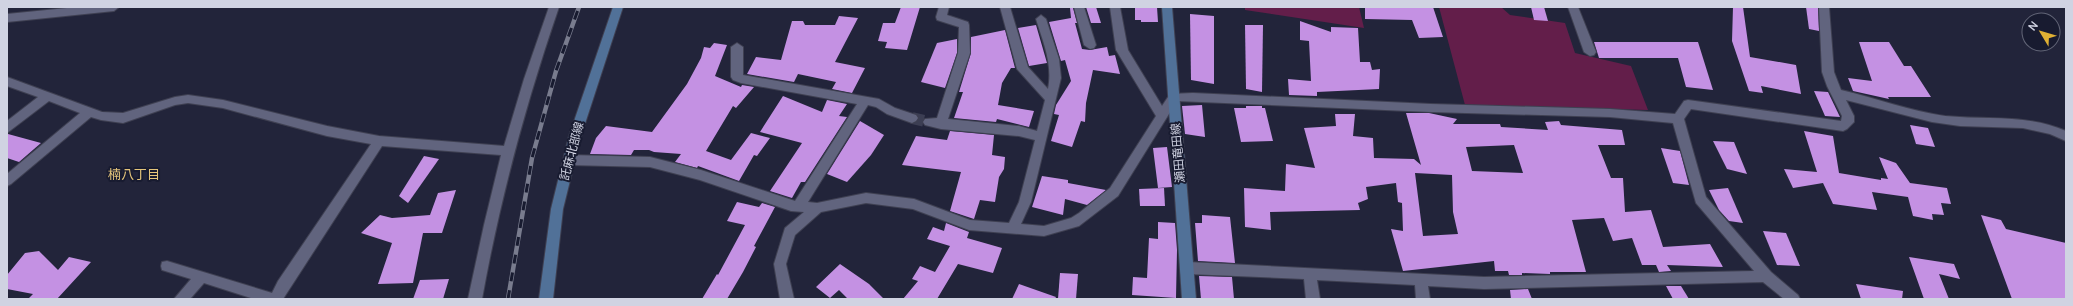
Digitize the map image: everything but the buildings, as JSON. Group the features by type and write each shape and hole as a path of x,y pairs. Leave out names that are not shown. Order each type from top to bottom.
{"main road":[{"name":"託麻北部線","path":"546,299 558,209 569,160 575,136 618,7"},
{"name":"瀬田竜田線","path":"1167,7 1188,268 1189,299"}],"street":[{"path":"7,18 114,7"},
{"path":"475,299 486,235 523,95 554,7"},
{"path":"944,7 941,17 964,25 964,53 935,123 1019,131 1042,137"},
{"path":"1005,7 1023,69 1051,99"},
{"path":"1079,7 1090,45"},
{"path":"1115,7 1122,50 1162,116"},
{"path":"1573,7 1590,52"},
{"path":"1793,299 1766,276 1700,199 1678,119 1688,104 1843,126 1848,122 1848,116 1828,74 1826,61 1827,36 1824,7"},
{"path":"1012,229 1025,202 1051,99 1056,85 1056,66 1041,19"},
{"path":"737,47 737,77 741,79 879,103 891,111 912,118"},
{"path":"7,81 102,116 123,118 175,101 188,99 223,104 327,131 379,141 509,152"},
{"path":"1837,94 1945,120 1988,121 2036,127 2057,131 2066,136"},
{"path":"7,128 47,96"},
{"path":"569,160 650,162 701,175 787,205 798,207 817,208 866,198 914,204 969,225 1044,231 1075,222 1114,192 1174,97 1522,112 1610,113 1678,119"},
{"path":"798,207 865,100"},
{"path":"7,182 89,112"},
{"path":"276,299 288,278 379,141"},
{"path":"787,299 780,264 789,232 817,208"},
{"path":"167,266 201,278 272,299"},
{"path":"1188,268 1484,282 1766,276"},
{"path":"1310,274 1313,299"},
{"path":"181,299 201,278"},
{"path":"1421,280 1423,299"}],"shaded area":[{"path":"1245,7 1359,7 1364,28 1245,10"},
{"path":"1439,7 1501,7 1510,15 1565,23 1575,53 1631,66 1648,110 1465,105"}],"tunnel":[{"path":"912,118 929,122"}],"railway":[{"path":"508,299 532,158 556,71 579,7"}],"district":[{"name":"楠八丁目","path":"134,174"}]}
